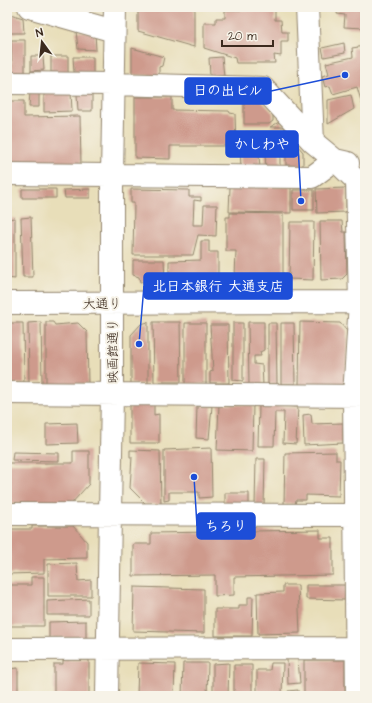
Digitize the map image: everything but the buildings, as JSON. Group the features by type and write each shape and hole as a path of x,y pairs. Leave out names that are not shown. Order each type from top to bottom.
{"street":[{"path":"29,7 114,30"},
{"name":"映画館通り","path":"107,696 112,393 112,84 115,7"},
{"path":"308,7 313,142"},
{"path":"7,83 263,88 313,142 357,181 362,302 360,396 361,648 357,696"},
{"path":"7,174 312,177 334,160"},
{"path":"334,160 365,167"},
{"name":"大通り","path":"7,303 362,302"},
{"path":"7,393 360,396"},
{"path":"7,514 360,515"},
{"path":"7,649 108,650 361,648"}],"place":[{"name":"日の出ビル","path":"345,75"},
{"name":"かしわや","path":"301,201"},
{"name":"北日本銀行 大通支店","path":"139,344"},
{"name":"ちろり","path":"194,477"}]}
